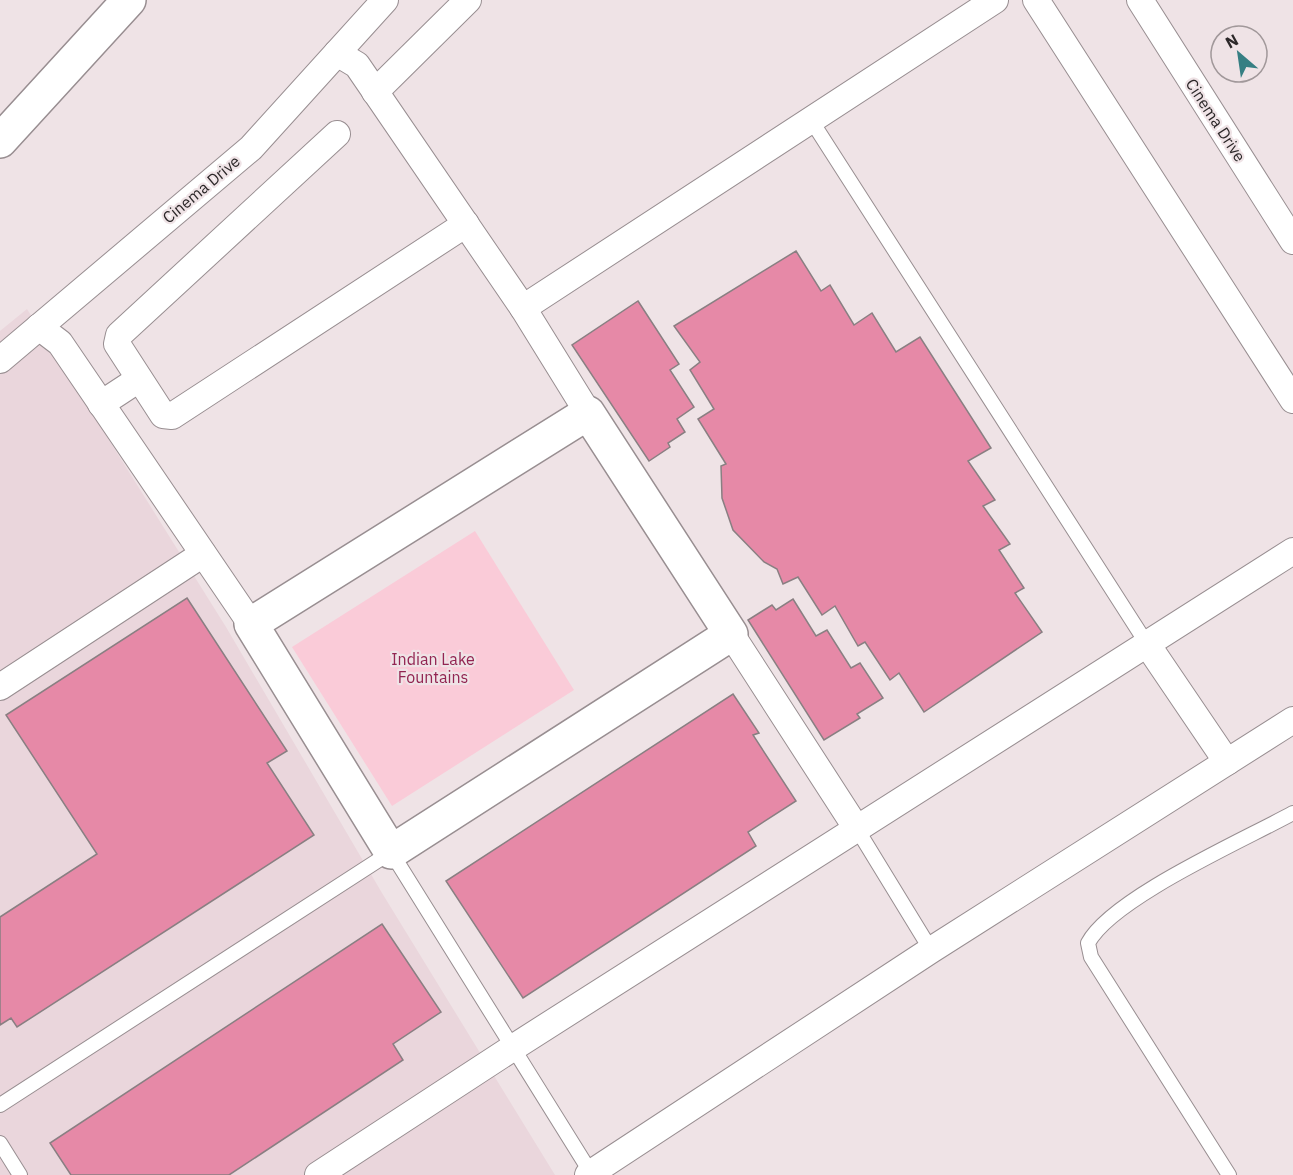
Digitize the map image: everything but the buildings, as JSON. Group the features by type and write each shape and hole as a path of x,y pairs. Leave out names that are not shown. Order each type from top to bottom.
{"main road":[{"path":"0,141 129,0"},
{"path":"588,413 731,634 391,852 251,624 588,413"}],"street":[{"name":"Cinema Drive","path":"0,360 251,147 385,0"},
{"path":"375,92 468,0"},
{"path":"523,308 995,0"},
{"path":"1036,0 1293,400"},
{"name":"Cinema Drive","path":"1140,0 1293,240"},
{"path":"337,53 357,65 523,308 588,413"},
{"path":"337,134 119,335 117,344 163,415 172,416 466,224"},
{"path":"39,327 60,344 251,624"},
{"path":"101,404 139,379"},
{"path":"318,1175 514,1047 1293,552"},
{"path":"0,687 203,554"},
{"path":"731,634 857,829"},
{"path":"1147,644 1227,762"},
{"path":"590,1174 931,950 1293,720"}],"lane":[{"path":"811,120 1147,644"},
{"path":"1229,1175 1091,957 1088,943 1095,929 1116,912 1177,875 1293,813"},
{"path":"857,829 931,950"},
{"path":"0,1106 391,852 514,1047 590,1174"},
{"path":"0,1143 20,1175"}],"shaded area":[{"path":"27,309 226,627 382,893 555,1175 0,1175 0,331"}],"green space":[{"name":"Indian Lake Fountains","path":"475,531 574,690 392,806 292,647"}]}
